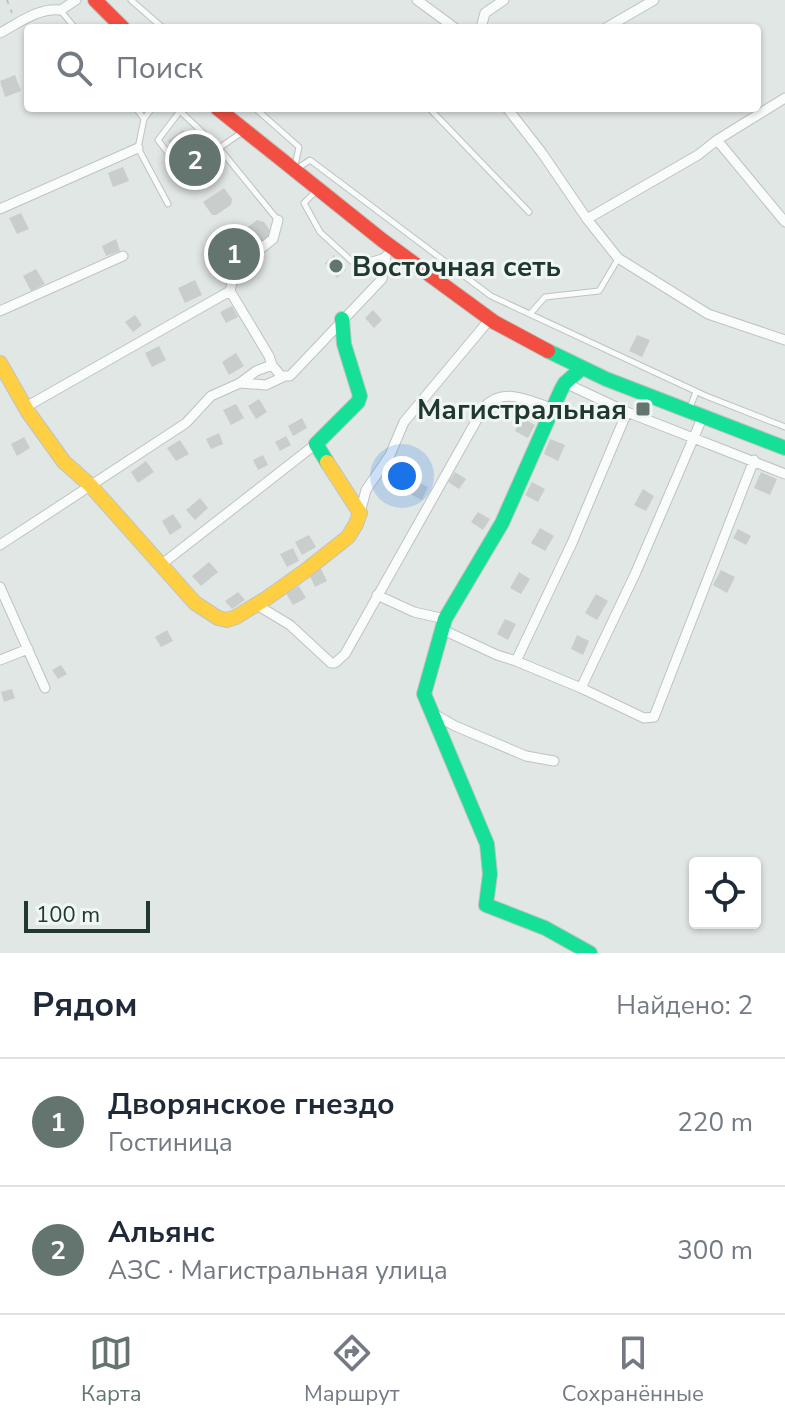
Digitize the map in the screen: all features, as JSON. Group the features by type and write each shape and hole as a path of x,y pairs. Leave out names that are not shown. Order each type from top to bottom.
{"main road":[{"path":"95,0 119,24"},
{"path":"222,112 319,189 392,254 490,319 582,368 785,448"},
{"path":"0,363 24,408 76,476 90,485 195,603 216,617 232,620 345,540 356,526 360,513 316,444 358,402 360,396 344,344 342,319"},
{"path":"582,368 565,383 502,523 443,624 424,694 487,844 490,882 486,905 545,928 590,953"}],"street":[{"path":"417,0 449,24"},
{"path":"482,24 485,13 504,0"},
{"path":"613,24 654,0"},
{"path":"0,33 42,11 50,8 61,10 71,1"},
{"path":"587,219 698,155 785,98"},
{"path":"510,112 618,258 708,314 785,340"},
{"path":"717,140 785,222"},
{"path":"0,209 138,148"},
{"path":"278,220 273,239 230,273 230,291 272,365 283,377"},
{"path":"240,383 266,385 290,376 382,279 392,254"},
{"path":"0,311 123,256"},
{"path":"24,408 230,291"},
{"path":"360,513 366,490 390,455 404,422 490,319"},
{"path":"0,545 186,423 211,396 272,365"},
{"path":"565,383 627,412 785,474"},
{"path":"257,605 290,625 331,663 335,663 345,654 484,407 496,397 510,395 552,408"},
{"path":"516,661 572,543 627,412"},
{"path":"581,688 636,572 703,416"},
{"path":"162,564 316,444"},
{"path":"377,595 443,624 497,655 581,688 644,718 654,717 754,460"},
{"path":"0,587 45,688"},
{"path":"0,660 28,649"},
{"path":"431,712 455,726 526,756 554,761"}],"lane":[{"path":"131,0 158,24"},
{"path":"61,10 72,24"},
{"path":"139,112 144,119"},
{"path":"149,112 144,119 138,148 168,204"},
{"path":"178,112 158,140 187,178"},
{"path":"183,112 219,148 278,220"},
{"path":"260,112 299,147 295,170"},
{"path":"433,112 529,212"},
{"path":"219,148 245,130"},
{"path":"295,170 310,160 491,296 696,392 785,427"},
{"path":"319,189 304,203 320,232 356,265 392,254"},
{"path":"530,315 545,297 599,291 618,258"},
{"path":"688,410 696,392"}],"path":[{"path":"7,0 17,24"}],"building":[{"path":"15,75 21,91 5,97 0,81"},
{"path":"183,130 190,140 175,151 168,141"},
{"path":"198,150 205,160 192,169 185,159"},
{"path":"123,167 129,181 113,187 108,173"},
{"path":"224,188 232,199 231,205 212,215 203,202"},
{"path":"21,213 29,229 17,234 9,218"},
{"path":"257,220 264,222 273,235 230,268 208,239 216,233 222,241 227,237 233,239"},
{"path":"116,239 120,251 106,256 102,246"},
{"name":"Восточная сеть","path":"334,255 346,270 337,278 325,263"},
{"path":"36,269 45,284 31,291 23,276"},
{"path":"195,280 202,295 185,303 178,288"},
{"path":"232,306 238,317 226,323 220,312"},
{"path":"373,310 382,320 374,328 365,318"},
{"path":"135,315 142,325 133,332 125,322"},
{"path":"637,335 650,340 642,357 629,351"},
{"path":"159,346 166,360 152,367 145,353"},
{"path":"236,353 244,366 229,375 222,362"},
{"path":"259,399 267,412 256,419 248,406"},
{"path":"236,404 244,418 231,425 223,410"},
{"path":"302,418 307,428 293,436 288,426"},
{"path":"522,418 535,425 528,438 515,431"},
{"path":"219,433 223,444 211,449 206,439"},
{"path":"286,436 291,445 280,451 275,442"},
{"path":"24,437 30,448 17,456 11,444"},
{"path":"550,439 565,445 558,461 544,454"},
{"path":"180,440 189,454 176,461 167,448"},
{"path":"263,455 268,465 258,470 253,460"},
{"path":"146,461 154,472 138,483 131,472"},
{"path":"455,472 466,479 459,489 448,482"},
{"path":"761,472 777,479 770,495 754,488"},
{"path":"414,480 428,487 422,500 408,493"},
{"path":"532,482 545,489 538,502 525,495"},
{"path":"643,489 654,496 646,511 634,505"},
{"path":"200,498 208,508 195,520 186,510"},
{"path":"478,512 490,519 483,530 471,522"},
{"path":"173,514 182,527 170,535 162,521"},
{"path":"540,528 554,536 545,551 531,543"},
{"path":"738,529 751,536 746,545 733,538"},
{"path":"309,535 316,547 302,555 295,542"},
{"path":"293,548 299,561 287,567 280,554"},
{"path":"209,562 218,572 201,586 192,576"},
{"path":"320,567 327,581 315,587 308,572"},
{"path":"721,570 735,577 727,593 713,585"},
{"path":"519,572 530,579 521,594 510,588"},
{"path":"299,586 306,598 293,605 286,593"},
{"path":"238,592 245,600 232,609 225,601"},
{"path":"596,594 608,601 597,620 585,613"},
{"path":"505,619 516,624 508,640 497,634"},
{"path":"167,630 173,641 161,647 155,637"},
{"path":"577,635 589,641 583,655 571,649"},
{"path":"61,665 67,674 58,679 52,670"},
{"path":"12,689 15,698 4,702 1,692"}],"traffic: fast":[{"path":"327,462 316,444 358,402 360,396 344,344 342,319"},
{"path":"548,351 606,379 785,448"},
{"path":"582,368 561,390 502,523 445,619 424,694 487,844 490,874 486,905 545,928 590,953"}],"traffic: slow":[{"path":"0,363 28,412 64,462 90,485 195,603 218,618 227,620 236,617 267,598 348,537 360,513 327,462"}],"traffic: jam":[{"path":"95,0 119,24"},
{"path":"222,112 382,240 494,322 548,351"}],"place":[{"name":"Альянс","path":"195,160"},
{"name":"Дворянское гнездо","path":"234,254"},
{"name":"Восточная сеть","path":"336,266"},
{"name":"Магистральная","path":"643,409"}]}
